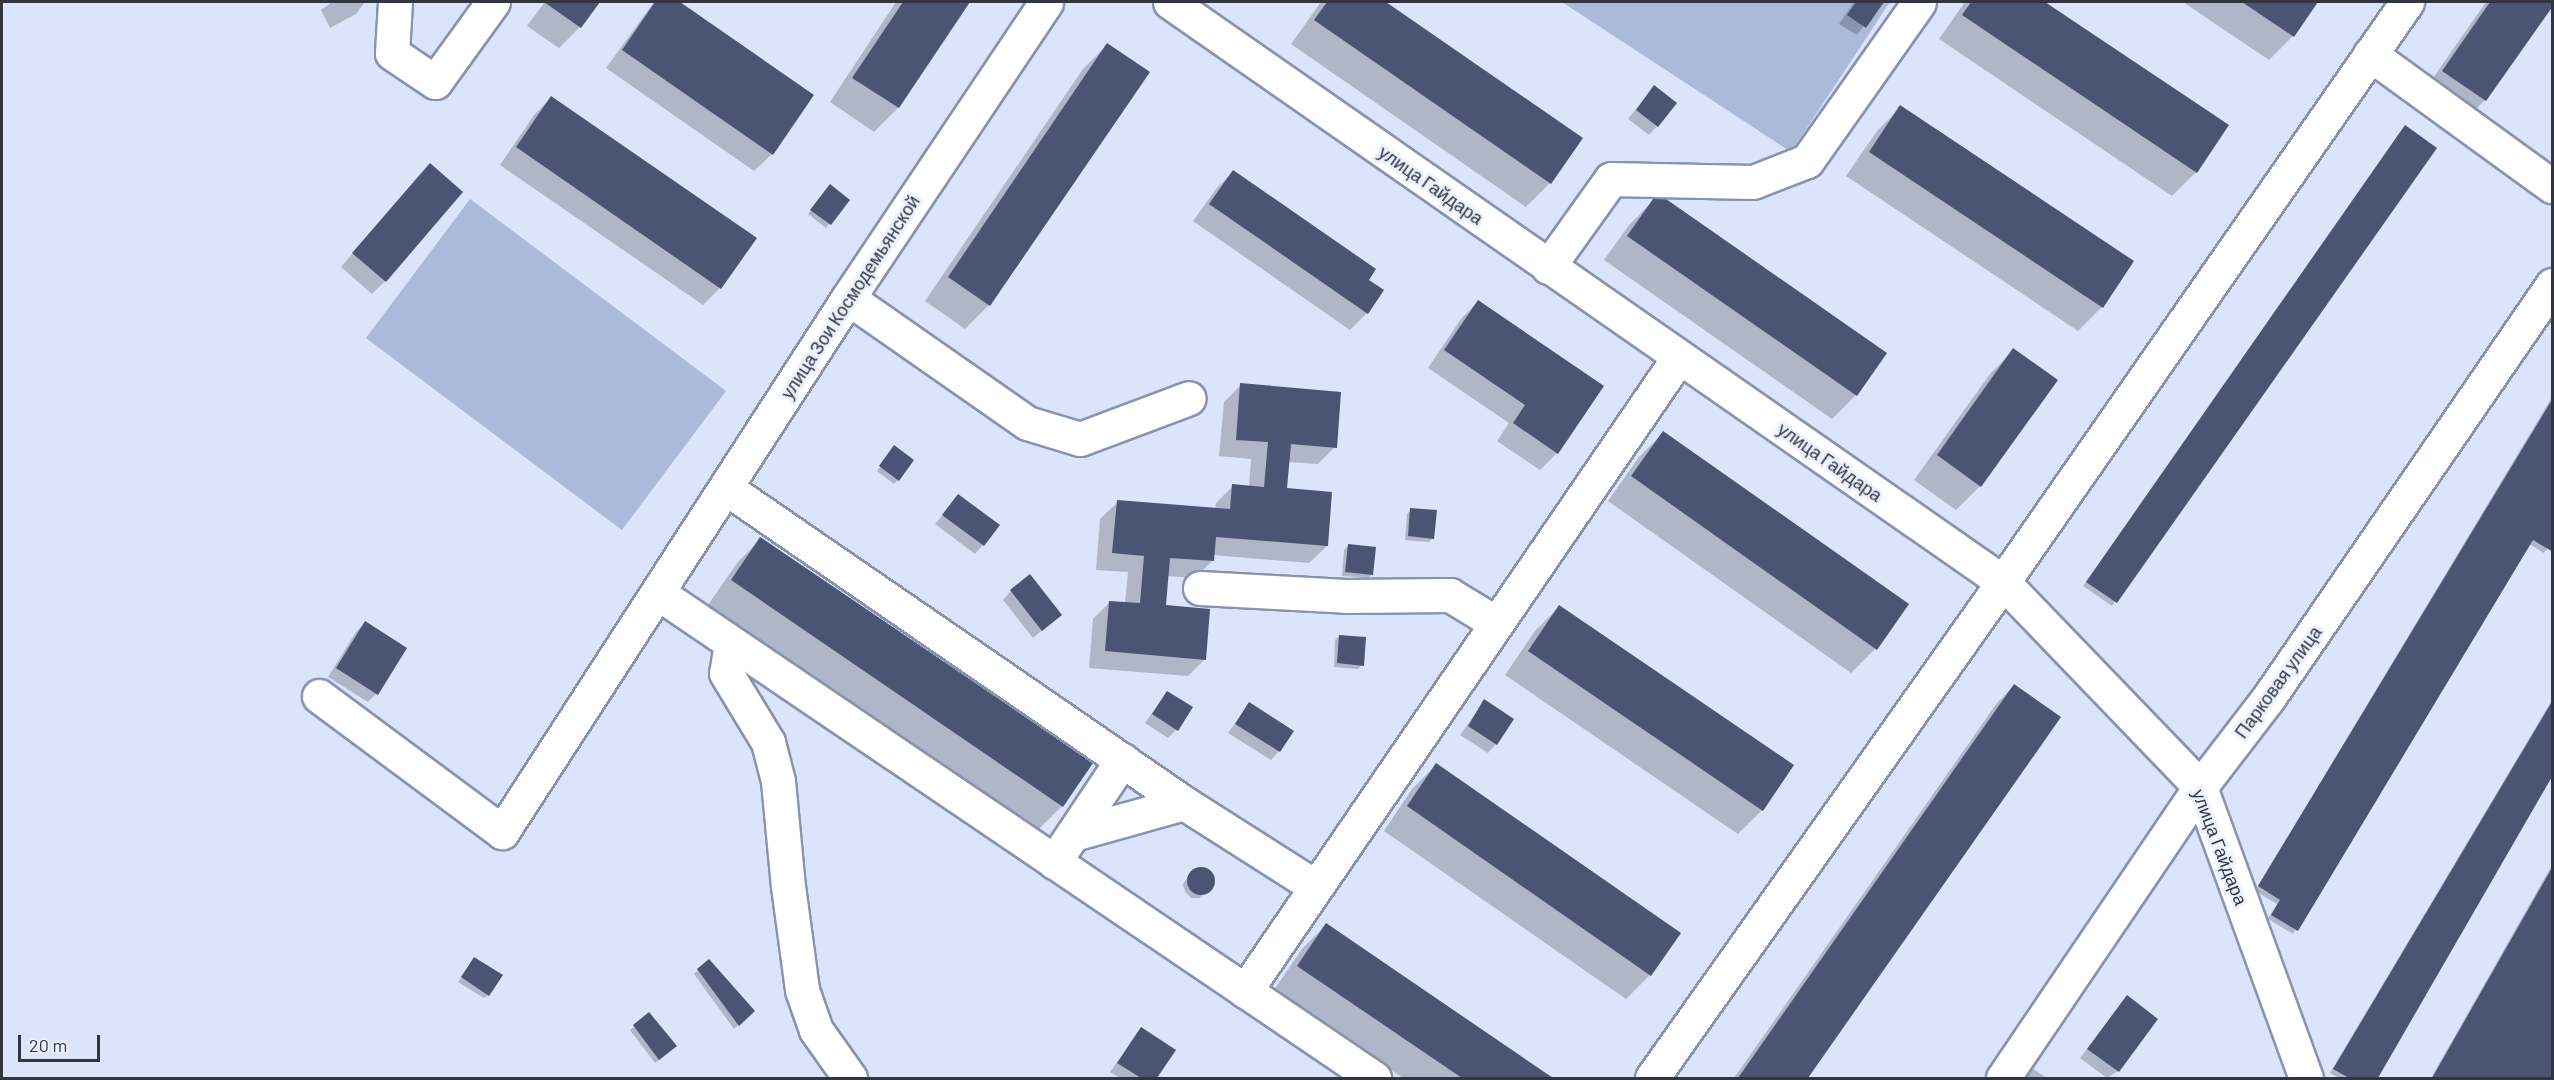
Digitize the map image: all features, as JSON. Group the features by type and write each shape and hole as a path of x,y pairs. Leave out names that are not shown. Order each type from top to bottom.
{"street":[{"path":"395,2 392,53 435,82 493,2"},
{"name":"улица Зои Космодемьянской","path":"319,696 502,832 848,298 1046,2"},
{"name":"улица Гайдара","path":"1170,2 2003,582 2200,787 2306,1078"},
{"path":"1548,267 1611,179 1753,182 1807,161 1919,2"},
{"path":"1653,1078 2003,582 2407,2"},
{"path":"2370,54 2553,186"},
{"name":"Парковая улица","path":"2002,1078 2200,787 2269,697 2553,285"},
{"path":"848,298 1027,423 1080,440 1189,398"},
{"path":"1245,991 1679,357"},
{"path":"726,488 1184,803 1316,887"},
{"path":"1200,588 1346,596 1450,595 1496,623"},
{"path":"658,594 1374,1078"},
{"path":"731,643 726,673 768,742 778,781 788,886 802,990 816,1030 850,1078"},
{"path":"1054,862 1122,760"},
{"path":"1073,834 1184,803"}],"shaded area":[{"path":"1562,2 1890,2 1791,152"},
{"path":"470,199 726,391 622,530 366,338"}],"building":[{"path":"544,2 600,2 581,28"},
{"path":"655,2 680,2 814,95 773,155 622,50"},
{"path":"903,2 970,2 899,108 852,78"},
{"path":"1327,2 1386,2 1583,138 1551,184 1314,20"},
{"path":"1856,2 1884,2 1866,28 1847,15"},
{"path":"1971,2 2045,2 2229,125 2197,173 1962,15"},
{"path":"2242,2 2318,2 2294,37"},
{"path":"2490,2 2553,2 2553,6 2486,101 2442,71"},
{"path":"1107,43 1150,72 990,306 948,277"},
{"path":"1654,85 1677,103 1658,127 1636,110"},
{"path":"551,96 757,238 721,289 516,147"},
{"path":"1900,105 2134,261 2103,308 1869,152"},
{"path":"2405,125 2437,148 2117,603 2086,582"},
{"path":"430,163 463,192 386,282 352,253"},
{"path":"1233,170 1376,269 1369,280 1384,290 1368,314 1209,204"},
{"path":"830,184 850,200 831,225 810,210"},
{"path":"1653,199 1666,199 1887,353 1857,396 1627,236"},
{"path":"1478,300 1604,386 1558,454 1513,423 1525,405 1444,350"},
{"path":"2013,348 2058,380 1981,487 1937,455"},
{"path":"1240,383 1341,392 1337,448 1291,444 1287,488 1332,492 1328,546 1216,537 1214,561 1170,558 1166,605 1210,609 1206,660 1105,651 1109,601 1140,603 1144,556 1112,553 1117,500 1230,509 1232,484 1264,487 1268,442 1236,440"},
{"path":"2553,398 2553,552 2533,540 2298,931 2271,915 2280,900 2258,886"},
{"path":"1663,431 1909,604 1877,650 1631,476"},
{"path":"894,445 914,460 899,481 879,466"},
{"path":"958,494 1000,525 984,546 942,515"},
{"path":"1410,508 1437,510 1434,539 1408,536"},
{"path":"760,537 1093,763 1063,807 731,580"},
{"path":"1348,544 1376,547 1373,575 1345,572"},
{"path":"1030,574 1062,615 1042,631 1010,590"},
{"path":"1559,605 1794,765 1763,811 1528,651"},
{"path":"365,621 407,648 378,695 336,668"},
{"path":"1339,635 1366,637 1364,666 1337,663"},
{"path":"2014,684 2061,717 1808,1078 1738,1078"},
{"path":"1167,691 1193,707 1178,731 1152,714"},
{"path":"1484,699 1514,719 1497,745 1468,726"},
{"path":"2553,700 2553,775 2378,1078 2349,1078 2333,1069"},
{"path":"1249,702 1294,731 1280,752 1235,724"},
{"path":"1436,763 1681,933 1651,976 1407,806"},
{"path":"2553,866 2553,1078 2432,1078"},
{"path":"1201,867 1211,871 1215,881 1211,891 1201,895 1191,891 1187,881 1191,871"},
{"path":"1326,923 1553,1078 1462,1078 1297,966"},
{"path":"474,957 503,975 489,996 461,977"},
{"path":"709,959 755,1011 739,1026 697,969"},
{"path":"2127,995 2158,1019 2119,1072 2087,1049"},
{"path":"649,1012 677,1046 659,1060 633,1025"},
{"path":"1141,1027 1176,1050 1157,1078 1141,1078 1117,1063"}]}
